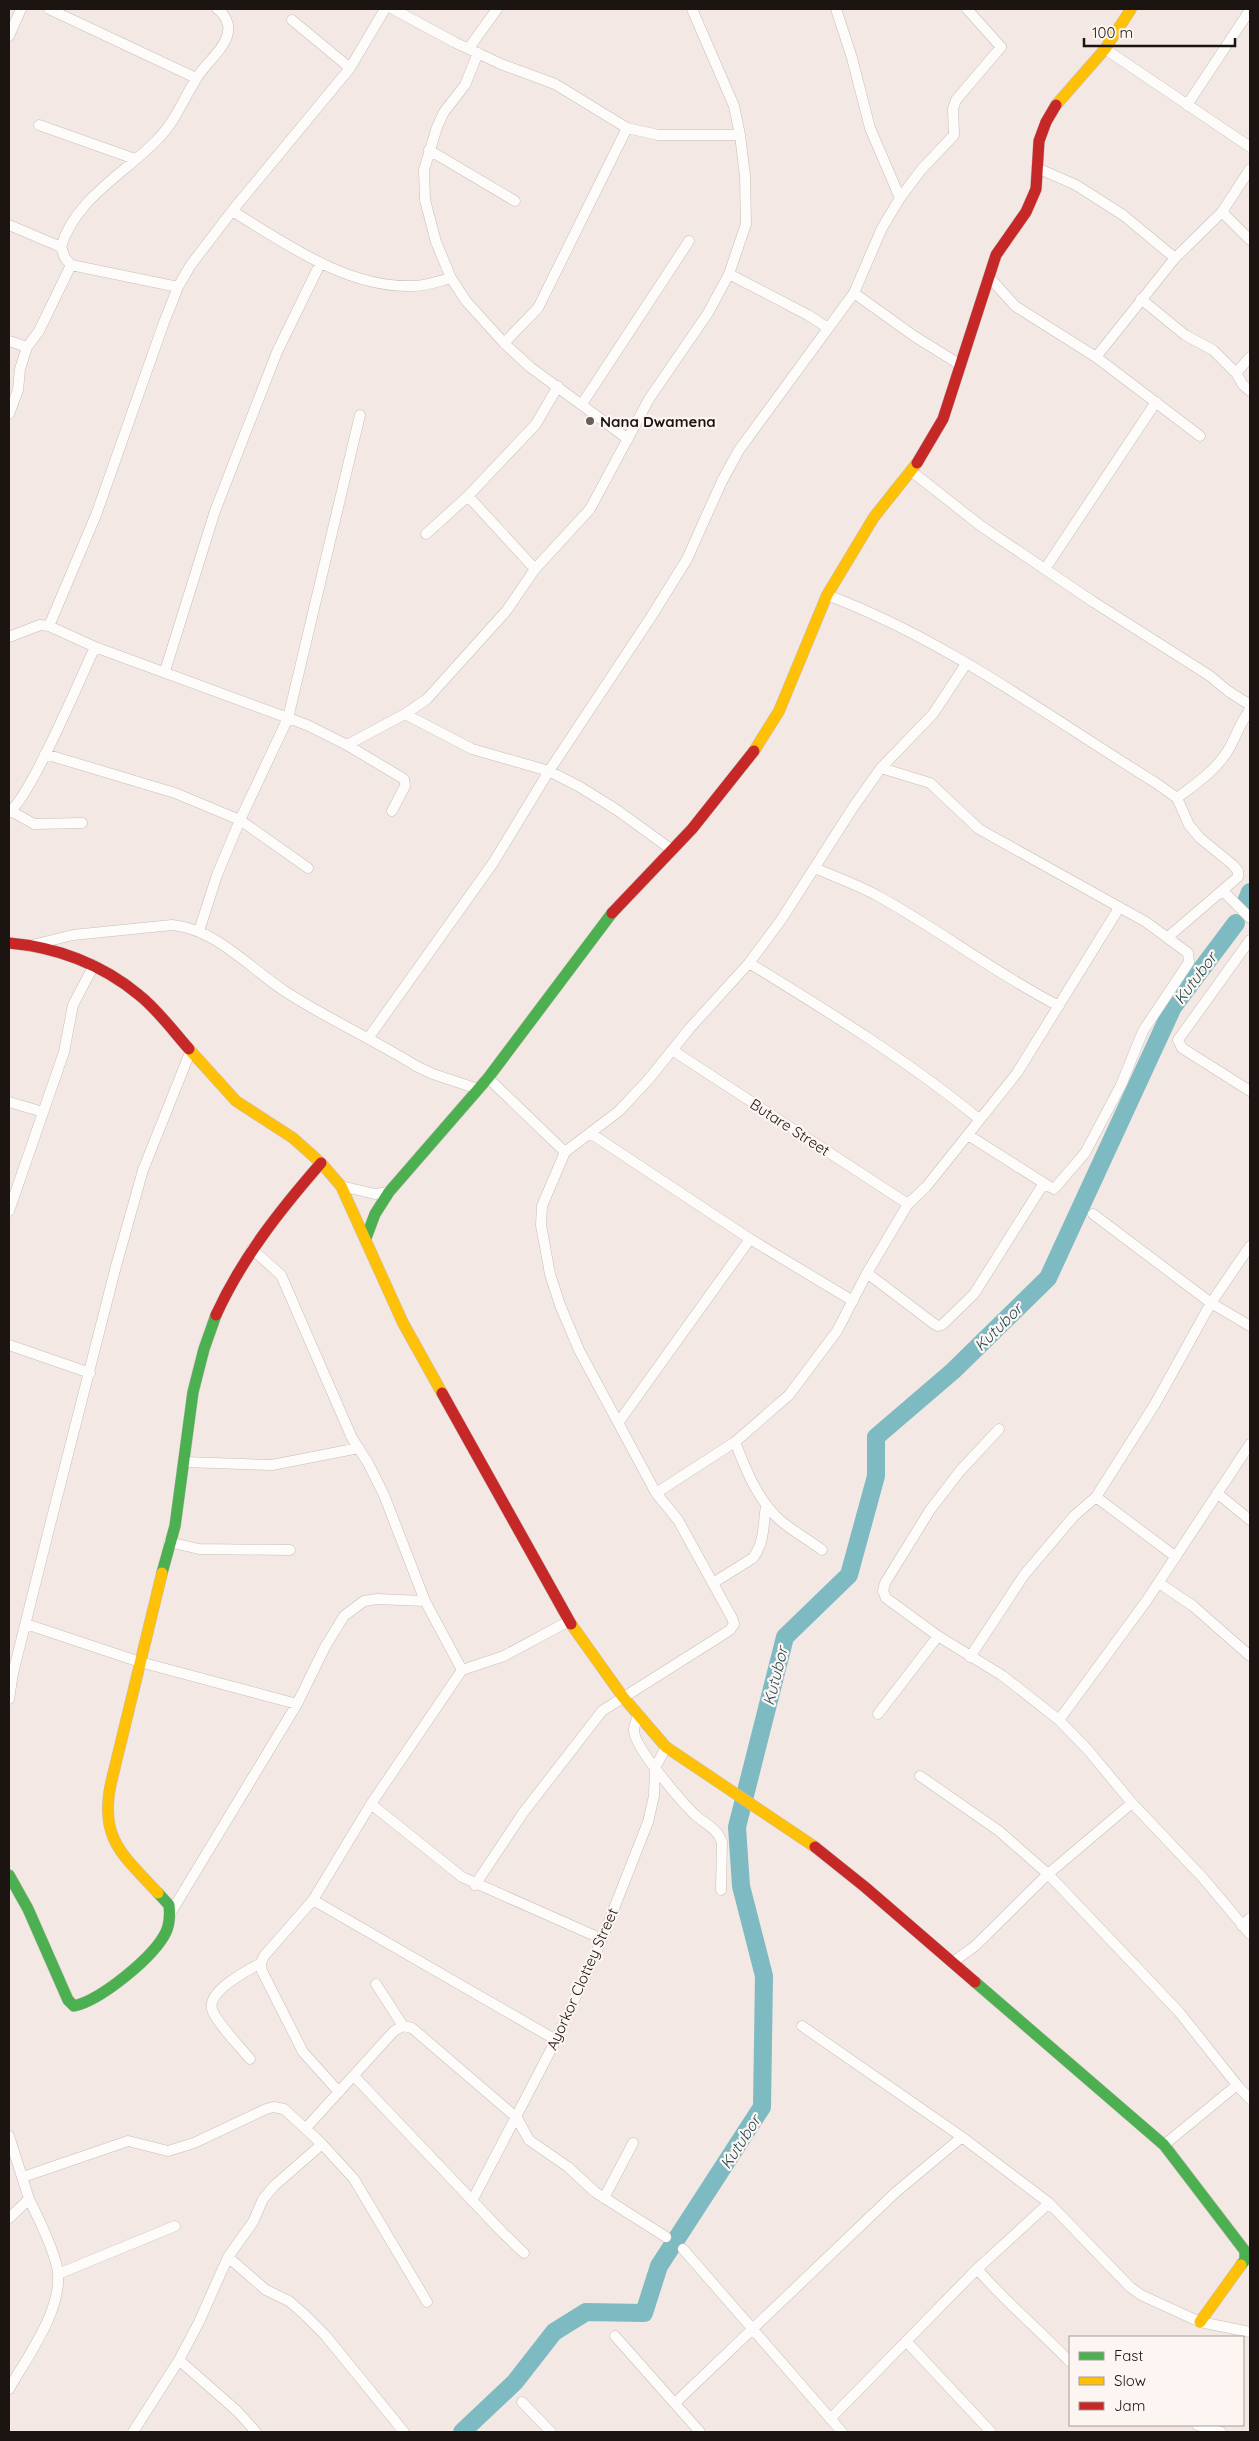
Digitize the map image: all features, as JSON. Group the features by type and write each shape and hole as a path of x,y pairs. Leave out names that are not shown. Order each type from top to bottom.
{"street":[{"path":"9,36 22,9"},
{"path":"50,9 66,12 112,40 196,78"},
{"path":"178,288 71,265 65,258 61,247 69,228 90,200 157,141 182,107 196,78 209,64 228,35 228,24 217,9"},
{"path":"49,626 96,515 163,325 178,288 190,266 232,210 350,68 385,9"},
{"path":"393,9 474,51 555,84 627,128 658,135 740,135"},
{"path":"498,9 474,51 465,85 444,112 429,150 424,170 425,200 436,242 451,278 466,301 504,343 530,367 628,439"},
{"path":"347,745 405,714 428,699 507,610 535,569 590,509 649,399 708,312 729,274 746,224 745,176 740,135 734,106 692,9"},
{"path":"836,9 852,58 870,128 900,198"},
{"path":"368,1037 493,863 549,771 687,559 722,482 747,437 854,293 882,228 900,198 921,170 954,135 953,109 956,100 1001,47 967,9"},
{"path":"366,1238 375,1214 389,1192 488,1078 609,916 672,850 720,795 754,750 779,710 827,595 874,517 910,471 930,442 943,418 996,255 1026,212 1036,189 1039,141 1046,122 1060,99 1105,50 1132,9"},
{"path":"1187,105 1250,10"},
{"path":"292,20 350,68"},
{"path":"1105,50 1250,147"},
{"path":"39,125 135,159"},
{"path":"504,343 538,308 627,128"},
{"path":"429,150 515,201"},
{"path":"1037,168 1076,185 1123,215 1174,258"},
{"path":"1096,357 1174,258 1222,212 1250,169"},
{"path":"232,210 320,264 370,280 413,286 451,278"},
{"path":"1222,212 1250,240"},
{"path":"9,225 61,247"},
{"path":"582,404 689,241"},
{"path":"165,671 215,512 278,352 320,264"},
{"path":"9,414 18,390 20,369 27,347 39,332 71,265"},
{"path":"729,274 808,315 828,328"},
{"path":"989,277 1015,306 1096,357 1200,436"},
{"path":"854,293 914,336 959,364"},
{"path":"1140,299 1185,335 1213,350 1236,373 1243,385 1250,391"},
{"path":"9,341 27,347"},
{"path":"1236,373 1250,357"},
{"path":"426,534 468,496 536,424 558,386"},
{"path":"1045,569 1156,402"},
{"path":"199,931 218,875 240,820 288,718 360,415"},
{"path":"910,471 981,526 1210,676 1228,691 1250,705"},
{"path":"468,496 535,569"},
{"path":"827,595 876,615 966,664 1156,782 1177,798 1189,825 1200,838 1238,871 1238,877 1168,937"},
{"path":"9,637 40,626 49,626 95,646 288,718 347,745 404,779 404,786 392,811"},
{"path":"82,823 34,824 10,812 18,803 45,754 95,646"},
{"path":"476,1885 523,1813 602,1711 730,1630 734,1624 678,1520 656,1493 579,1350 560,1305 550,1274 541,1225 542,1206 565,1152 619,1111 749,964 881,768 933,714 966,664"},
{"path":"1177,798 1213,769 1230,748 1242,719 1250,710"},
{"path":"405,714 472,750 549,771 580,787 617,810 672,850"},
{"path":"45,754 166,790 240,820 308,868"},
{"path":"881,768 930,783 979,829 1083,885 1168,937 1188,953 1189,962 1143,1031 1121,1085 1085,1153 1057,1191 968,1135"},
{"path":"815,868 877,896 955,942 1028,990 1059,1006"},
{"path":"1223,891 1250,918"},
{"path":"656,1493 735,1442 789,1395 837,1331 867,1273 908,1204 926,1187 1017,1073 1119,908"},
{"path":"31,945 73,935 172,925 188,926 199,931 286,992 433,1074 478,1090"},
{"path":"1250,940 1178,1040 1182,1048 1250,1091"},
{"path":"9,943 31,945 62,953 94,966 140,995 236,1101 293,1138 321,1163 340,1186 366,1238 403,1323 569,1621 623,1697 666,1747 703,1770 757,1810 798,1834 865,1886 1164,2144 1245,2251 1246,2256 1200,2322"},
{"path":"749,964 868,1036 932,1081 979,1119"},
{"path":"9,1211 64,1052 73,1005 94,966"},
{"path":"9,1699 11,1673 26,1624 116,1266 143,1170 191,1050"},
{"name":"Butare Street","path":"672,1050 908,1204"},
{"path":"488,1078 565,1152"},
{"path":"9,1102 43,1112"},
{"path":"590,1133 750,1239 853,1301"},
{"path":"170,1914 169,1905 116,1844 108,1827 107,1809 110,1783 169,1542 175,1526 203,1350 225,1295 252,1249 278,1211 321,1163"},
{"path":"867,1273 933,1323 938,1326 942,1325 974,1294 1044,1183"},
{"path":"340,1186 375,1194 389,1192"},
{"path":"1093,1214 1211,1303 1250,1326"},
{"path":"618,1423 750,1239"},
{"path":"970,1657 1024,1575 1074,1516 1096,1497 1155,1404 1211,1303 1250,1246"},
{"path":"252,1249 281,1275 352,1438 384,1495 425,1602 462,1670"},
{"path":"9,1345 90,1372"},
{"path":"999,1429 960,1471 930,1510 882,1591 886,1598 938,1636 1002,1676 1059,1720 1088,1750 1132,1803 1202,1878 1250,1934"},
{"path":"735,1442 751,1480 766,1506 782,1522 822,1550"},
{"path":"1059,1720 1159,1583 1250,1444"},
{"path":"184,1462 272,1465 359,1448"},
{"path":"1217,1493 1250,1520"},
{"path":"1096,1497 1176,1557"},
{"path":"713,1583 753,1558 758,1551 763,1536 766,1506"},
{"path":"169,1542 199,1549 290,1550"},
{"path":"1159,1583 1193,1606 1250,1656"},
{"path":"9,1876 28,1909 68,2000 74,2006 82,2006 103,1992 142,1960 165,1933 170,1914 297,1704 338,1625 353,1608 364,1601 377,1599 425,1602"},
{"path":"339,2092 303,2052 262,1972 261,1963 264,1956 313,1900 371,1804 462,1670 504,1656 569,1621"},
{"path":"26,1624 140,1662 297,1704"},
{"path":"878,1714 938,1636"},
{"path":"638,1715 634,1731 636,1739 655,1768 696,1815 720,1835 722,1842 721,1890"},
{"name":"Ayorkor Clottey Street","path":"472,2201 517,2118 556,2040 602,1939 648,1822 654,1796 655,1768 666,1747"},
{"path":"920,1776 999,1831 1048,1874 1179,2012 1250,2099"},
{"path":"953,1962 974,1946 1048,1874 1132,1803"},
{"path":"371,1804 448,1867 476,1885 602,1939"},
{"path":"313,1900 556,2040"},
{"path":"1242,1926 1250,1918"},
{"path":"250,2059 222,2025 212,2009 212,2002 228,1983 261,1963"},
{"path":"376,1984 403,2026"},
{"path":"306,2128 394,2031 403,2026 412,2028 517,2118 529,2140 568,2167 584,2184 666,2237"},
{"path":"802,2026 962,2137 1049,2203 1130,2287 1142,2295 1200,2322 1250,2332"},
{"path":"354,2076 524,2253"},
{"path":"1164,2144 1237,2085"},
{"path":"23,2177 128,2141 168,2151 194,2143 266,2108 284,2109 306,2128 354,2178 427,2302"},
{"path":"9,2136 29,2199 56,2263 58,2274 56,2301 9,2389"},
{"path":"675,2403 896,2192 962,2137"},
{"path":"604,2198 633,2143"},
{"path":"133,2432 179,2360 199,2322 228,2257 253,2222 263,2199 274,2186 322,2144"},
{"path":"9,2218 29,2199"},
{"path":"830,2419 977,2270 1049,2203"},
{"path":"58,2274 175,2226"},
{"path":"683,2249 842,2432"},
{"path":"228,2257 266,2290 289,2301 305,2315 325,2335 404,2432"},
{"path":"977,2270 998,2293 1029,2320 1069,2361"},
{"path":"615,2336 700,2432"},
{"path":"906,2341 991,2432"},
{"path":"179,2360 237,2411 256,2432"},
{"path":"522,2402 551,2432"},
{"path":"1201,2426 1221,2432"}],"waterway":[{"name":"Kutubor","path":"1245,904 1250,892"},
{"name":"Kutubor","path":"462,2432 515,2382 554,2332 586,2312 644,2313 659,2266 762,2107 764,1976 741,1886 737,1827 785,1637 849,1575 876,1476 876,1437 953,1371 1048,1278 1173,1007 1236,923"}],"traffic: fast":[{"path":"366,1238 375,1214 389,1192 488,1078 612,913"},
{"path":"162,1573 175,1526 193,1392 204,1349 216,1315"},
{"path":"9,1875 28,1909 68,2000 74,2006 112,1987 139,1965 160,1942 166,1932 170,1912 169,1905 158,1893"},
{"path":"975,1982 1164,2145 1245,2251 1245,2260 1241,2265"}],"traffic: slow":[{"path":"1056,105 1105,49 1131,9"},
{"path":"754,751 779,711 827,595 874,517 917,463"},
{"path":"189,1049 236,1101 293,1138 321,1163 341,1186 403,1323 442,1393"},
{"path":"158,1893 134,1868 117,1845 111,1832 108,1818 108,1802 162,1573"},
{"path":"571,1624 623,1697 666,1747 815,1847"},
{"path":"1200,2322 1241,2265"}],"traffic: jam":[{"path":"917,463 943,419 996,255 1026,212 1036,189 1039,141 1046,122 1056,105"},
{"path":"612,913 692,829 754,751"},
{"path":"9,943 44,948 61,953 110,974 146,1001 189,1049"},
{"path":"216,1315 226,1294 263,1235 321,1163"},
{"path":"442,1393 571,1624"},
{"path":"815,1847 865,1887 975,1982"}],"place":[{"name":"Nana Dwamena","path":"590,421"}]}
